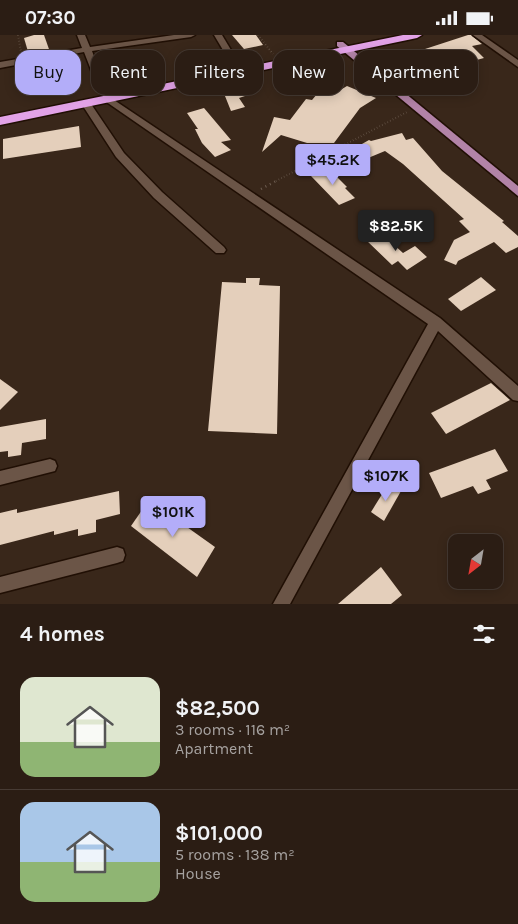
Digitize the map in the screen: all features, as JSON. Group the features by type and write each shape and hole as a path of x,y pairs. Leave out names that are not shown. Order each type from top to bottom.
{"highway":[{"path":"0,113 106,96 343,47 382,35"},
{"path":"323,50 417,35"},
{"path":"0,121 86,103 106,96 175,80"}],"main road":[{"path":"343,47 518,193"}],"street":[{"path":"80,35 106,96 436,323 518,395"},
{"path":"81,52 191,35"},
{"path":"218,35 227,50"},
{"path":"477,35 518,64"},
{"path":"0,65 15,62"},
{"path":"86,103 120,155 158,195 220,249"},
{"path":"281,604 436,323"},
{"path":"0,478 50,466"},
{"path":"0,585 117,555"}],"path":[{"path":"18,35 20,50"},
{"path":"258,35 273,54"},
{"path":"251,194 415,108"}],"building":[{"path":"44,35 49,50 28,50 24,38"},
{"path":"232,35 256,35 263,45 244,49"},
{"path":"468,35 471,35 482,44 472,46 476,50 425,49"},
{"path":"478,52 484,58 478,60"},
{"path":"347,86 354,89 354,95 369,95 376,98 360,108 334,143 307,143 281,135 262,152 274,117 290,120 306,99 312,100 316,95 344,95 344,88"},
{"path":"225,95 244,95 239,98 245,107 231,111"},
{"path":"204,108 231,140 221,142 231,150 215,157 202,143 195,129 198,129 187,113"},
{"path":"79,126 81,147 3,159 3,139"},
{"path":"402,133 406,140 413,138 442,171 504,221 502,222 518,236 518,247 506,253 494,242 458,261 456,265 444,260 454,240 470,232 459,221 464,219 403,164 385,151 356,163 346,153 369,140"},
{"path":"328,168 355,198 339,205 311,176"},
{"path":"380,232 403,253 415,246 427,257 407,270 398,261 392,265 366,240"},
{"path":"481,277 496,290 461,311 448,299"},
{"path":"246,278 260,278 259,285 280,286 277,434 208,431 222,282 246,283"},
{"path":"0,379 18,392 0,410"},
{"path":"491,383 510,400 446,434 431,413"},
{"path":"46,419 46,439 22,443 21,455 8,457 8,451 0,452 0,427"},
{"path":"495,449 508,471 486,480 491,489 478,494 473,486 441,498 429,473"},
{"path":"389,483 401,491 384,521 371,512"},
{"path":"119,491 120,514 96,520 96,532 78,536 78,529 54,535 54,531 0,545 0,513 17,509 17,513"},
{"path":"149,500 215,547 197,577 131,526"},
{"path":"381,567 402,595 391,604 338,604"}]}
